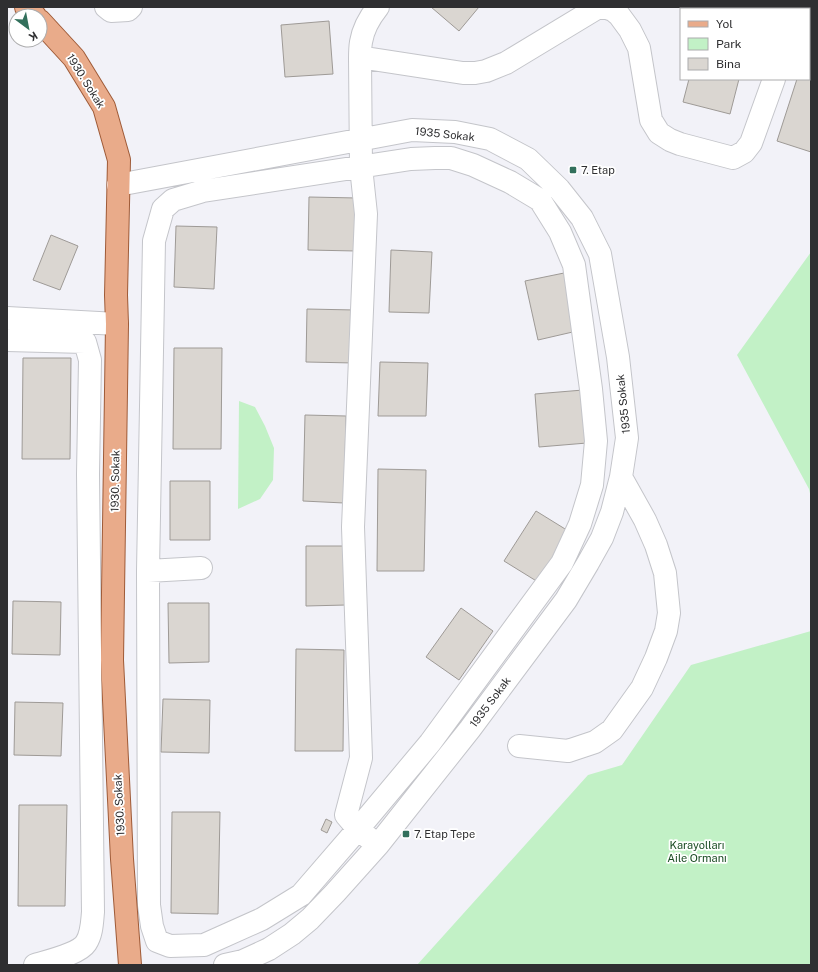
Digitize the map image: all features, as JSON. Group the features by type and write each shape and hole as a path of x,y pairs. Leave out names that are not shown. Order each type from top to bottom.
{"main road":[{"name":"1930. Sokak","path":"48,30 74,58 104,107 119,160 112,660 122,859 130,965"}],"street":[{"path":"106,7 111,11 128,10 131,7"},
{"path":"378,7 366,26 361,42 360,59 361,167 366,214 353,527 361,758 346,815 358,829 378,845"},
{"path":"360,59 372,59 463,73 486,71 506,63 597,8 607,8 613,10 619,15 630,30 639,48 651,120 659,133 680,144 733,158 744,152 751,143 774,80"},
{"name":"1935 Sokak","path":"118,186 412,130 454,132 490,139 528,159 559,189 582,218 600,254 618,357 627,438 621,477 612,512 602,538 566,600 470,729 378,845 310,920 270,949 242,961 225,965"},
{"path":"451,158 473,165 510,182 540,200 560,232 574,265 591,389 596,441 592,485 580,524 562,563 430,744 301,895 262,919 204,945 170,946 157,941 152,926 149,905 148,571 154,241 163,209 173,200 203,191 411,159 451,158"},
{"path":"560,232 582,218"},
{"path":"7,318 117,324"},
{"path":"7,340 85,342 90,360 88,474 93,912 90,933 86,944 73,953 35,965"},
{"path":"519,746 568,751 595,742 612,730 642,688 656,658 666,631 669,613 666,573 645,520 621,477"},
{"path":"148,571 201,568"}],"green space":[{"path":"811,252 811,498 809,489 737,355"},
{"path":"239,401 255,407 274,448 273,480 260,499 238,509"},
{"name":"Karayolları Aile Ormanı","path":"811,631 811,965 417,965 588,775 622,765 691,665"}],"building":[{"path":"431,7 479,7 459,31"},
{"path":"708,7 755,7 755,8"},
{"path":"329,21 333,74 285,77 281,25"},
{"path":"810,46 811,152 777,141 797,80 810,80"},
{"path":"689,80 739,80 730,114 683,102"},
{"path":"309,197 357,198 356,251 308,250"},
{"path":"176,226 217,227 214,289 174,287"},
{"path":"51,235 78,246 60,290 33,280"},
{"path":"391,250 432,252 429,313 389,312"},
{"path":"564,273 577,331 538,340 525,281"},
{"path":"307,309 355,310 354,363 306,362"},
{"path":"174,348 222,348 221,449 173,449"},
{"path":"23,358 71,358 70,459 22,459"},
{"path":"380,362 428,363 426,416 378,416"},
{"path":"583,390 587,443 539,447 535,394"},
{"path":"305,415 346,416 344,503 303,501"},
{"path":"378,469 426,470 424,571 377,571"},
{"path":"170,481 210,481 210,540 170,540"},
{"path":"536,511 570,532 538,582 504,561"},
{"path":"306,546 345,546 346,605 306,606"},
{"path":"13,601 61,602 60,655 12,654"},
{"path":"168,603 209,603 209,662 169,663"},
{"path":"461,608 493,631 459,680 426,657"},
{"path":"296,649 344,650 343,751 295,751"},
{"path":"163,699 210,700 209,753 161,752"},
{"path":"15,702 63,703 61,756 14,755"},
{"path":"19,805 67,805 65,906 18,906"},
{"path":"172,812 220,812 218,914 171,913"},
{"path":"326,819 332,822 327,833 321,830"}],"place":[{"name":"7. Etap","path":"573,170"},
{"name":"7. Etap Tepe","path":"406,834"}]}
